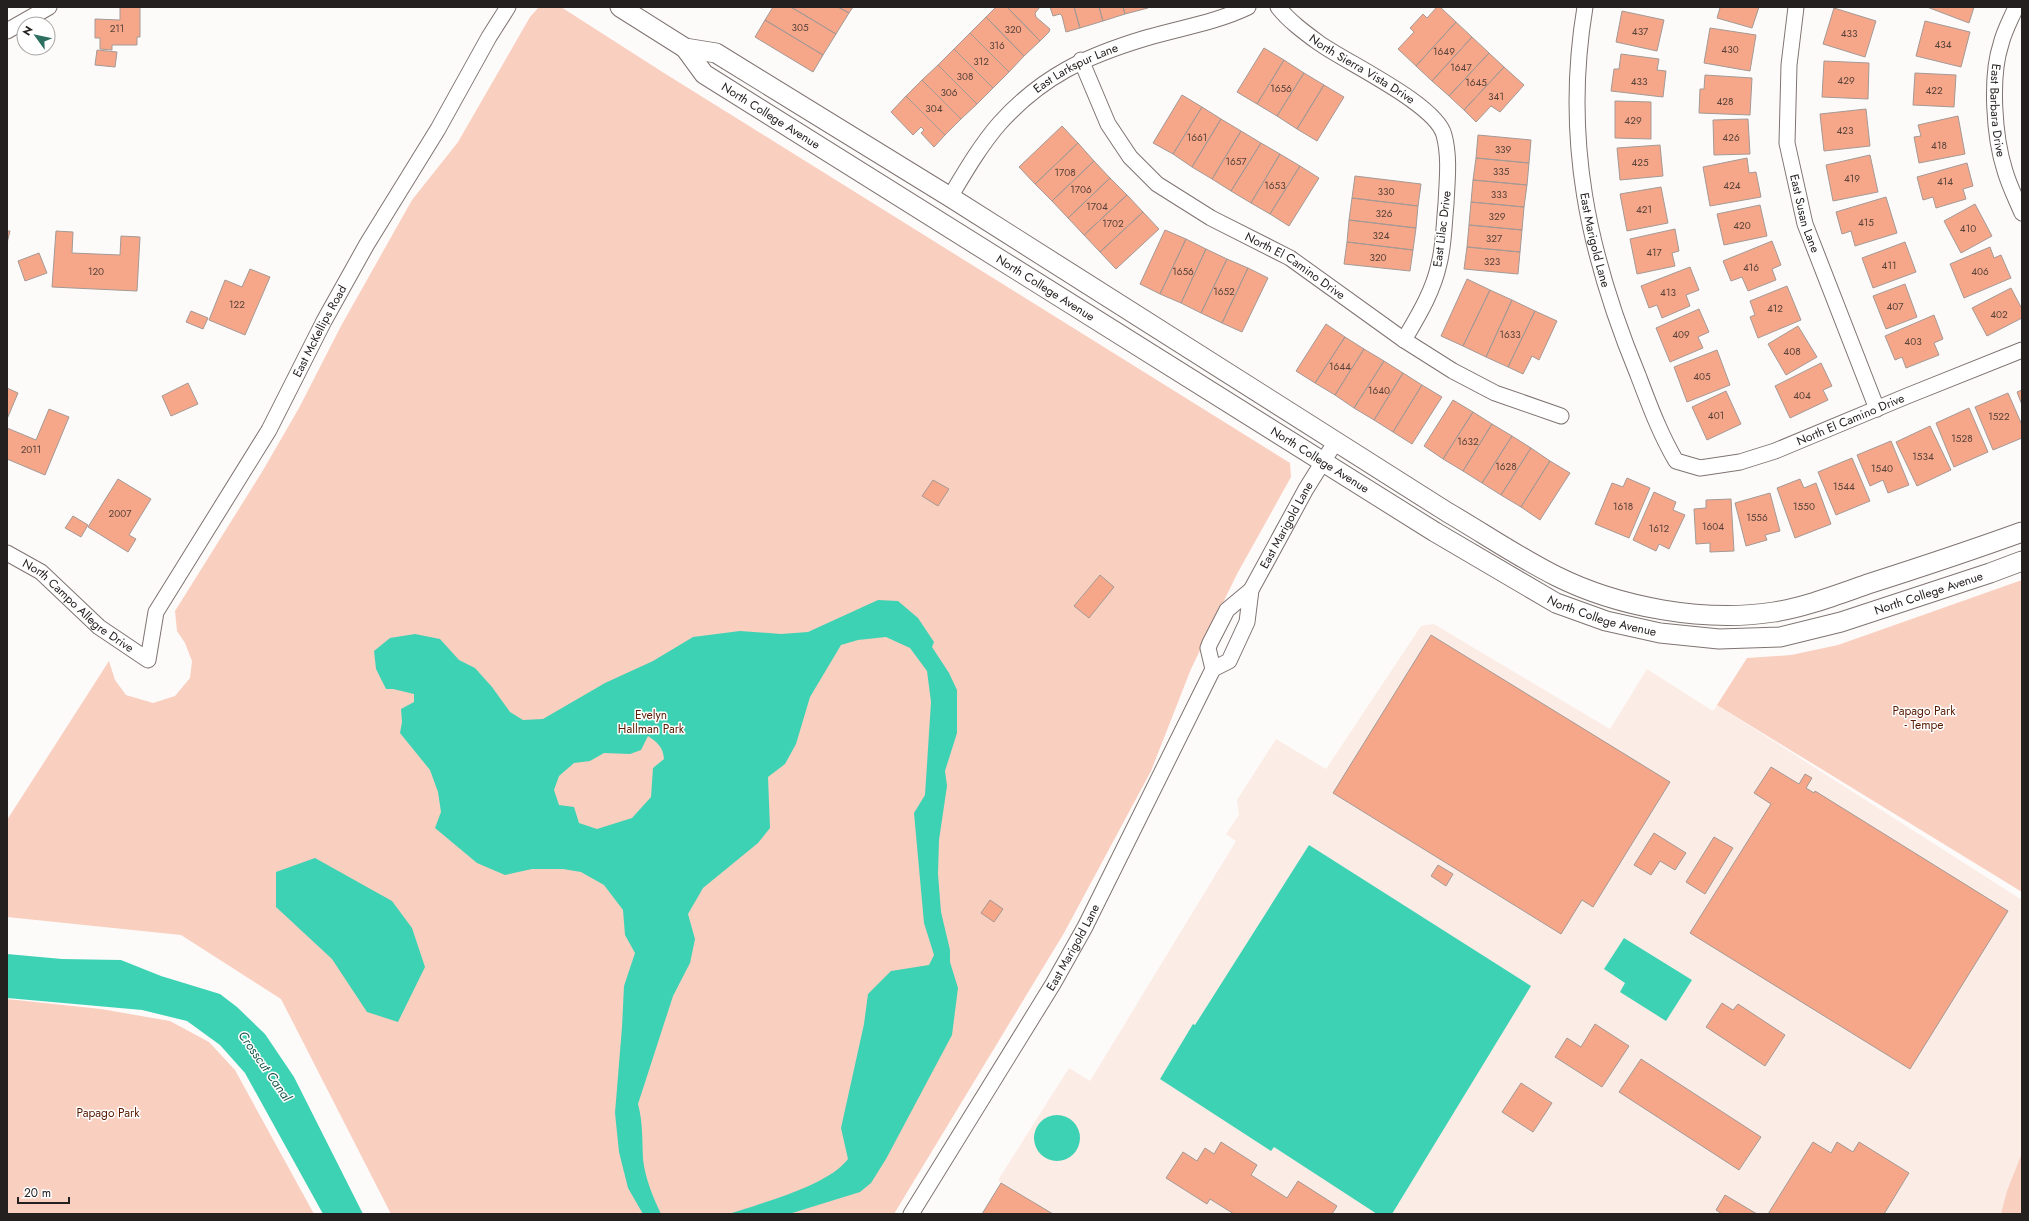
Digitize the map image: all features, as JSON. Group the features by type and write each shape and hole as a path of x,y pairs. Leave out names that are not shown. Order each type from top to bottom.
{"street":[{"path":"7,31 49,7"},
{"name":"East McKellips Road","path":"148,660 156,612 269,430 345,282 438,129 489,37 508,7"},
{"name":"North College Avenue","path":"620,7 685,48 704,74 1435,532 1556,603 1606,621 1660,633 1719,639 1780,637 1842,622 2022,561"},
{"name":"East Larkspur Lane","path":"950,196 985,143 999,125 1019,104 1052,77 1081,60 1113,48 1223,16 1248,7"},
{"name":"North Sierra Vista Drive","path":"1278,7 1286,17 1319,43 1419,105 1436,119 1444,134"},
{"name":"East Marigold Lane","path":"1585,7 1579,45 1577,75 1577,113 1583,190 1604,285 1626,348 1664,440 1676,461"},
{"name":"East Susan Lane","path":"1796,7 1789,65 1787,143 1805,224 1877,409"},
{"name":"East Barbara Drive","path":"2016,7 2000,44 1995,77 1995,107 2004,170 2022,213"},
{"name":"North College Avenue","path":"685,48 716,53 950,196 1447,512 1556,576 1613,598 1665,610 1720,616 1774,612 1829,597 2022,532"},
{"name":"North El Camino Drive","path":"1081,60 1108,124 1130,157 1157,184 1211,218 1290,258 1404,340 1453,371 1495,393 1561,416"},
{"name":"East Lilac Drive","path":"1404,340 1431,292 1440,263 1448,160 1444,134"},
{"name":"North El Camino Drive","path":"1676,461 1700,468 1740,462 1775,452 2022,350"},
{"name":"East Marigold Lane","path":"911,1214 1053,984 1082,933 1167,765 1213,669 1229,661 1247,622 1251,590 1306,489 1336,441"},
{"name":"North Campo Allegre Drive","path":"7,553 41,572 99,627 148,660"},
{"name":"East Marigold Lane","path":"1213,669 1208,648 1210,643 1227,610 1251,590"}],"shaded area":[{"path":"1434,624 1610,729 1647,669 1713,711 1717,705 2022,900 2022,1214 982,1214 1001,1183 998,1180 1069,1068 1090,1081 1236,841 1226,834 1239,815 1237,800 1276,739 1326,769 1421,626"}],"green space":[{"name":"Evelyn Hallman Park","path":"539,7 561,7 664,73 1290,463 1291,477 1237,574 1191,669 1151,771 1064,933 894,1214 391,1214 281,999 181,935 7,917 7,820 109,661 115,680 126,695 153,703 175,696 190,678 192,661 185,643 177,631 175,611 262,472 299,408 341,326 412,200 458,142 530,17"},
{"name":"Papago Park - Tempe","path":"2022,580 2022,892 1717,705 1747,658 1791,655 1838,645"},
{"name":"Papago Park","path":"7,999 101,1009 170,1021 209,1042 235,1070 314,1214 7,1214"},
{"path":"2022,1153 2022,1214 2001,1214 2007,1191"}],"water":[{"path":"878,600 898,601 918,618 934,642 932,647 949,673 957,690 957,733 945,771 947,786 939,840 938,874 941,912 950,950 950,962 958,988 952,1035 886,1159 871,1183 860,1192 789,1214 729,1214 775,1199 810,1185 838,1169 848,1159 841,1128 864,1024 868,994 891,971 929,965 934,955 924,923 914,813 925,795 931,702 927,671 910,648 886,637 858,640 841,645 810,697 796,744 785,764 768,777 770,828 758,843 703,888 688,914 695,939 690,963 673,996 638,1104 642,1124 644,1166 650,1187 661,1214 643,1214 628,1188 619,1152 615,1113 624,986 635,953 625,935 623,910 604,885 581,872 563,869 532,869 505,875 477,863 435,828 441,812 438,792 430,770 400,733 402,722 401,709 414,702 414,694 393,689 386,689 376,669 374,651 390,638 415,634 440,639 459,660 475,668 492,687 510,712 523,720 543,719 605,683 653,661 693,637 740,631 781,634 808,632","holes":["648,736 661,748 664,759 653,768 651,797 632,818 597,829 579,823 574,807 559,805 554,790 559,776 574,763 590,761 604,753 630,754 641,750"]},
{"path":"1309,845 1531,986 1392,1214 1377,1214 1274,1147 1271,1151 1160,1079 1193,1024 1195,1025"},
{"path":"315,858 392,901 412,928 425,967 398,1022 367,1012 332,959 276,907 276,872"},
{"path":"1624,938 1692,980 1666,1021 1620,992 1625,983 1604,969"},
{"name":"Crosscut Canal","path":"7,954 62,959 121,960 161,976 220,994 237,1007 265,1034 294,1077 363,1214 323,1214 245,1073 220,1045 187,1021 142,1010 7,998"},
{"path":"1057,1115 1070,1119 1076,1125 1080,1138 1076,1151 1070,1157 1057,1161 1044,1157 1038,1151 1034,1138 1038,1125 1044,1119"}],"building":[{"path":"120,7 140,7 140,37 137,37 137,45 112,45 112,50 100,49 100,38 95,38 95,19 120,20"},
{"path":"773,7 791,7 836,34 823,55 765,20"},
{"path":"791,7 838,7 849,13 836,34"},
{"path":"838,7 853,7 849,13"},
{"path":"996,7 1007,7 1040,41 1024,56 986,17"},
{"path":"1007,7 1040,7 1035,13 1036,17 1050,29 1049,32 1040,41"},
{"path":"1050,7 1074,7 1080,28 1066,32 1062,16 1060,14 1053,16"},
{"path":"1074,7 1099,7 1103,21 1080,28"},
{"path":"1099,7 1123,7 1125,14 1103,21"},
{"path":"1123,7 1148,7 1148,8 1125,14"},
{"path":"1437,7 1440,7 1456,22 1416,66 1398,49 1414,32 1410,28 1423,14 1427,18"},
{"path":"1718,7 1759,7 1752,28 1717,18 1720,8"},
{"path":"1927,7 1974,7 1969,23"},
{"path":"1834,8 1876,21 1865,57 1823,44"},
{"path":"1622,11 1664,20 1657,51 1616,42"},
{"path":"986,17 1024,56 1009,72 970,33"},
{"path":"765,20 823,55 813,72 755,37"},
{"path":"1925,21 1970,32 1961,67 1916,56"},
{"path":"1456,22 1472,37 1432,81 1416,66"},
{"path":"1710,28 1756,35 1750,71 1704,63"},
{"path":"970,33 1009,72 993,88 954,49"},
{"path":"1472,37 1489,53 1449,96 1432,81"},
{"path":"1264,48 1284,60 1257,104 1237,92"},
{"path":"954,49 993,88 977,104 938,65"},
{"path":"97,50 117,52 115,67 95,65"},
{"path":"1489,53 1504,67 1464,110 1449,96"},
{"path":"1621,54 1659,59 1657,70 1666,71 1663,97 1611,91 1614,69 1619,69"},
{"path":"1284,60 1304,73 1277,116 1257,104"},
{"path":"1824,61 1869,63 1868,99 1822,97"},
{"path":"938,65 977,104 961,119 922,80"},
{"path":"1504,67 1524,85 1500,112 1491,106 1476,122 1464,110"},
{"path":"1304,73 1324,85 1297,129 1277,116"},
{"path":"1915,73 1956,75 1954,107 1913,105"},
{"path":"1705,75 1752,78 1750,115 1699,113 1700,89 1704,89"},
{"path":"922,80 961,119 945,135 906,96"},
{"path":"1324,85 1344,97 1317,141 1297,129"},
{"path":"1182,95 1202,107 1173,154 1153,143"},
{"path":"906,96 945,135 934,147 921,133 924,130 921,127 913,135 891,112"},
{"path":"1615,101 1651,102 1651,139 1615,138"},
{"path":"1202,107 1221,119 1192,167 1173,154"},
{"path":"1866,109 1870,146 1824,151 1820,114"},
{"path":"1958,116 1965,154 1919,163 1914,137 1921,136 1918,125"},
{"path":"1221,119 1241,131 1212,179 1192,167"},
{"path":"1748,119 1750,154 1714,155 1713,120"},
{"path":"1062,126 1078,143 1035,184 1019,167"},
{"path":"1241,131 1261,143 1231,191 1212,179"},
{"path":"1478,135 1531,140 1529,163 1476,158"},
{"path":"1078,143 1094,161 1052,201 1035,184"},
{"path":"1261,143 1280,154 1251,203 1231,191"},
{"path":"1660,145 1663,176 1620,180 1617,148"},
{"path":"1280,154 1300,166 1270,214 1251,203"},
{"path":"1870,155 1878,192 1833,201 1826,165"},
{"path":"1476,158 1529,163 1527,185 1473,180"},
{"path":"1747,158 1749,173 1756,172 1761,197 1710,206 1703,167"},
{"path":"1094,161 1110,178 1068,218 1052,201"},
{"path":"1967,163 1973,186 1963,189 1966,199 1936,208 1933,197 1923,200 1917,177"},
{"path":"1300,166 1319,178 1289,226 1270,214"},
{"path":"1355,176 1421,184 1418,206 1352,198"},
{"path":"1110,178 1127,195 1084,235 1068,218"},
{"path":"1473,180 1527,185 1524,207 1471,202"},
{"path":"1661,187 1668,223 1627,231 1620,194"},
{"path":"1127,195 1143,212 1100,252 1084,235"},
{"path":"1886,197 1897,233 1855,246 1851,231 1842,234 1836,212"},
{"path":"1352,198 1418,206 1416,228 1349,220"},
{"path":"1471,202 1524,207 1522,230 1469,225"},
{"path":"1975,204 1992,236 1961,253 1944,221"},
{"path":"1760,205 1767,236 1724,245 1717,214"},
{"path":"1143,212 1159,229 1116,269 1100,252"},
{"path":"1349,220 1416,228 1413,250 1347,242"},
{"path":"1469,225 1522,230 1520,252 1467,247"},
{"path":"1675,229 1679,251 1672,253 1675,266 1637,274 1630,239"},
{"path":"1165,230 1186,239 1160,294 1140,284"},
{"path":"7,231 10,231 7,243"},
{"path":"56,231 73,232 72,253 120,255 121,236 140,237 137,291 52,287"},
{"path":"1186,239 1206,249 1181,303 1160,294"},
{"path":"1772,241 1781,265 1772,269 1776,280 1748,291 1742,277 1731,281 1723,261"},
{"path":"1347,242 1413,250 1410,271 1344,264"},
{"path":"1905,242 1916,272 1873,288 1862,258"},
{"path":"1467,247 1520,252 1518,274 1464,269"},
{"path":"1990,247 1994,258 2001,255 2011,278 1964,298 1950,264"},
{"path":"1206,249 1227,259 1201,313 1181,303"},
{"path":"39,253 47,273 25,281 18,261"},
{"path":"1227,259 1248,268 1222,323 1201,313"},
{"path":"1690,267 1699,290 1686,295 1690,306 1662,318 1657,305 1649,308 1641,286"},
{"path":"1248,268 1268,278 1242,332 1222,323"},
{"path":"250,269 270,277 245,335 209,320 225,280 242,287"},
{"path":"1467,279 1490,290 1463,346 1441,336"},
{"path":"1905,284 1917,317 1886,329 1873,296"},
{"path":"1787,286 1801,320 1758,338 1750,317 1755,315 1750,301"},
{"path":"2011,288 2022,309 2022,318 1987,336 1972,308"},
{"path":"1490,290 1512,300 1486,357 1463,346"},
{"path":"1512,300 1535,311 1508,367 1486,357"},
{"path":"1699,309 1709,332 1698,337 1703,348 1670,362 1656,328"},
{"path":"191,311 208,318 203,329 186,322"},
{"path":"1535,311 1557,321 1539,360 1532,356 1523,374 1508,367"},
{"path":"1934,315 1943,339 1934,343 1939,355 1906,368 1902,357 1895,360 1885,336"},
{"path":"1326,324 1345,337 1315,383 1296,371"},
{"path":"1798,326 1817,357 1786,375 1768,344"},
{"path":"1345,337 1364,349 1335,395 1315,383"},
{"path":"1364,349 1384,361 1354,408 1335,395"},
{"path":"1717,350 1730,385 1687,402 1674,367"},
{"path":"1384,361 1403,373 1374,420 1354,408"},
{"path":"1821,363 1832,386 1823,390 1828,400 1790,418 1775,386"},
{"path":"1403,373 1422,385 1393,432 1374,420"},
{"path":"188,383 198,404 171,416 162,396"},
{"path":"1422,385 1442,397 1412,444 1393,432"},
{"path":"7,388 18,393 7,419"},
{"path":"2022,390 2022,405 2017,392"},
{"path":"1726,391 1741,424 1707,440 1692,407"},
{"path":"2008,393 2022,425 2022,438 1993,450 1975,407"},
{"path":"1453,400 1473,412 1443,459 1424,446"},
{"path":"1969,408 1988,452 1954,467 1936,423"},
{"path":"49,409 69,417 45,475 7,459 7,428 36,440"},
{"path":"1473,412 1492,424 1463,471 1443,459"},
{"path":"1492,424 1512,436 1482,483 1463,471"},
{"path":"1930,426 1951,470 1917,486 1896,442"},
{"path":"1512,436 1531,448 1501,495 1482,483"},
{"path":"1891,441 1909,485 1888,493 1883,480 1870,486 1857,455"},
{"path":"1531,448 1550,461 1521,507 1501,495"},
{"path":"1852,458 1870,501 1836,515 1818,472"},
{"path":"1550,461 1570,473 1540,520 1521,507"},
{"path":"1627,478 1650,488 1629,538 1595,524 1612,483 1623,487"},
{"path":"118,479 151,499 129,535 136,539 128,552 88,527"},
{"path":"1800,479 1804,488 1816,483 1831,524 1795,538 1777,488"},
{"path":"933,480 949,489 938,506 922,496"},
{"path":"1654,492 1676,502 1673,510 1685,515 1669,549 1659,544 1656,551 1633,540"},
{"path":"1770,493 1780,531 1765,535 1767,540 1746,546 1735,503"},
{"path":"1731,499 1734,551 1710,552 1710,543 1696,544 1694,509 1706,508 1706,500"},
{"path":"73,516 88,525 81,537 65,528"},
{"path":"1100,575 1114,587 1089,618 1074,606"},
{"path":"1431,635 1670,782 1593,907 1582,900 1561,934 1333,793"},
{"path":"1771,767 1799,784 1805,774 1812,778 1806,788 1814,793 1815,791 2008,911 1910,1069 1690,933 1771,804 1754,793"},
{"path":"1654,833 1686,853 1675,870 1660,861 1651,875 1634,865"},
{"path":"1714,837 1733,848 1705,894 1686,882"},
{"path":"1438,865 1453,874 1446,886 1431,876"},
{"path":"990,900 1003,909 994,922 981,913"},
{"path":"1722,1003 1733,1010 1738,1004 1785,1035 1765,1066 1706,1027"},
{"path":"1595,1024 1629,1046 1602,1087 1555,1057 1567,1038 1581,1047"},
{"path":"1641,1059 1761,1137 1739,1170 1619,1092"},
{"path":"1521,1083 1552,1103 1533,1132 1502,1112"},
{"path":"1221,1142 1257,1165 1251,1175 1287,1198 1298,1181 1337,1206 1332,1214 1234,1214 1210,1199 1207,1204 1166,1178 1183,1152 1197,1161 1205,1148 1214,1154"},
{"path":"1813,1142 1831,1153 1837,1142 1853,1152 1859,1142 1909,1173 1884,1214 1768,1214"},
{"path":"1001,1183 1053,1214 982,1214"},
{"path":"1725,1195 1757,1214 1722,1214 1716,1210"}]}
